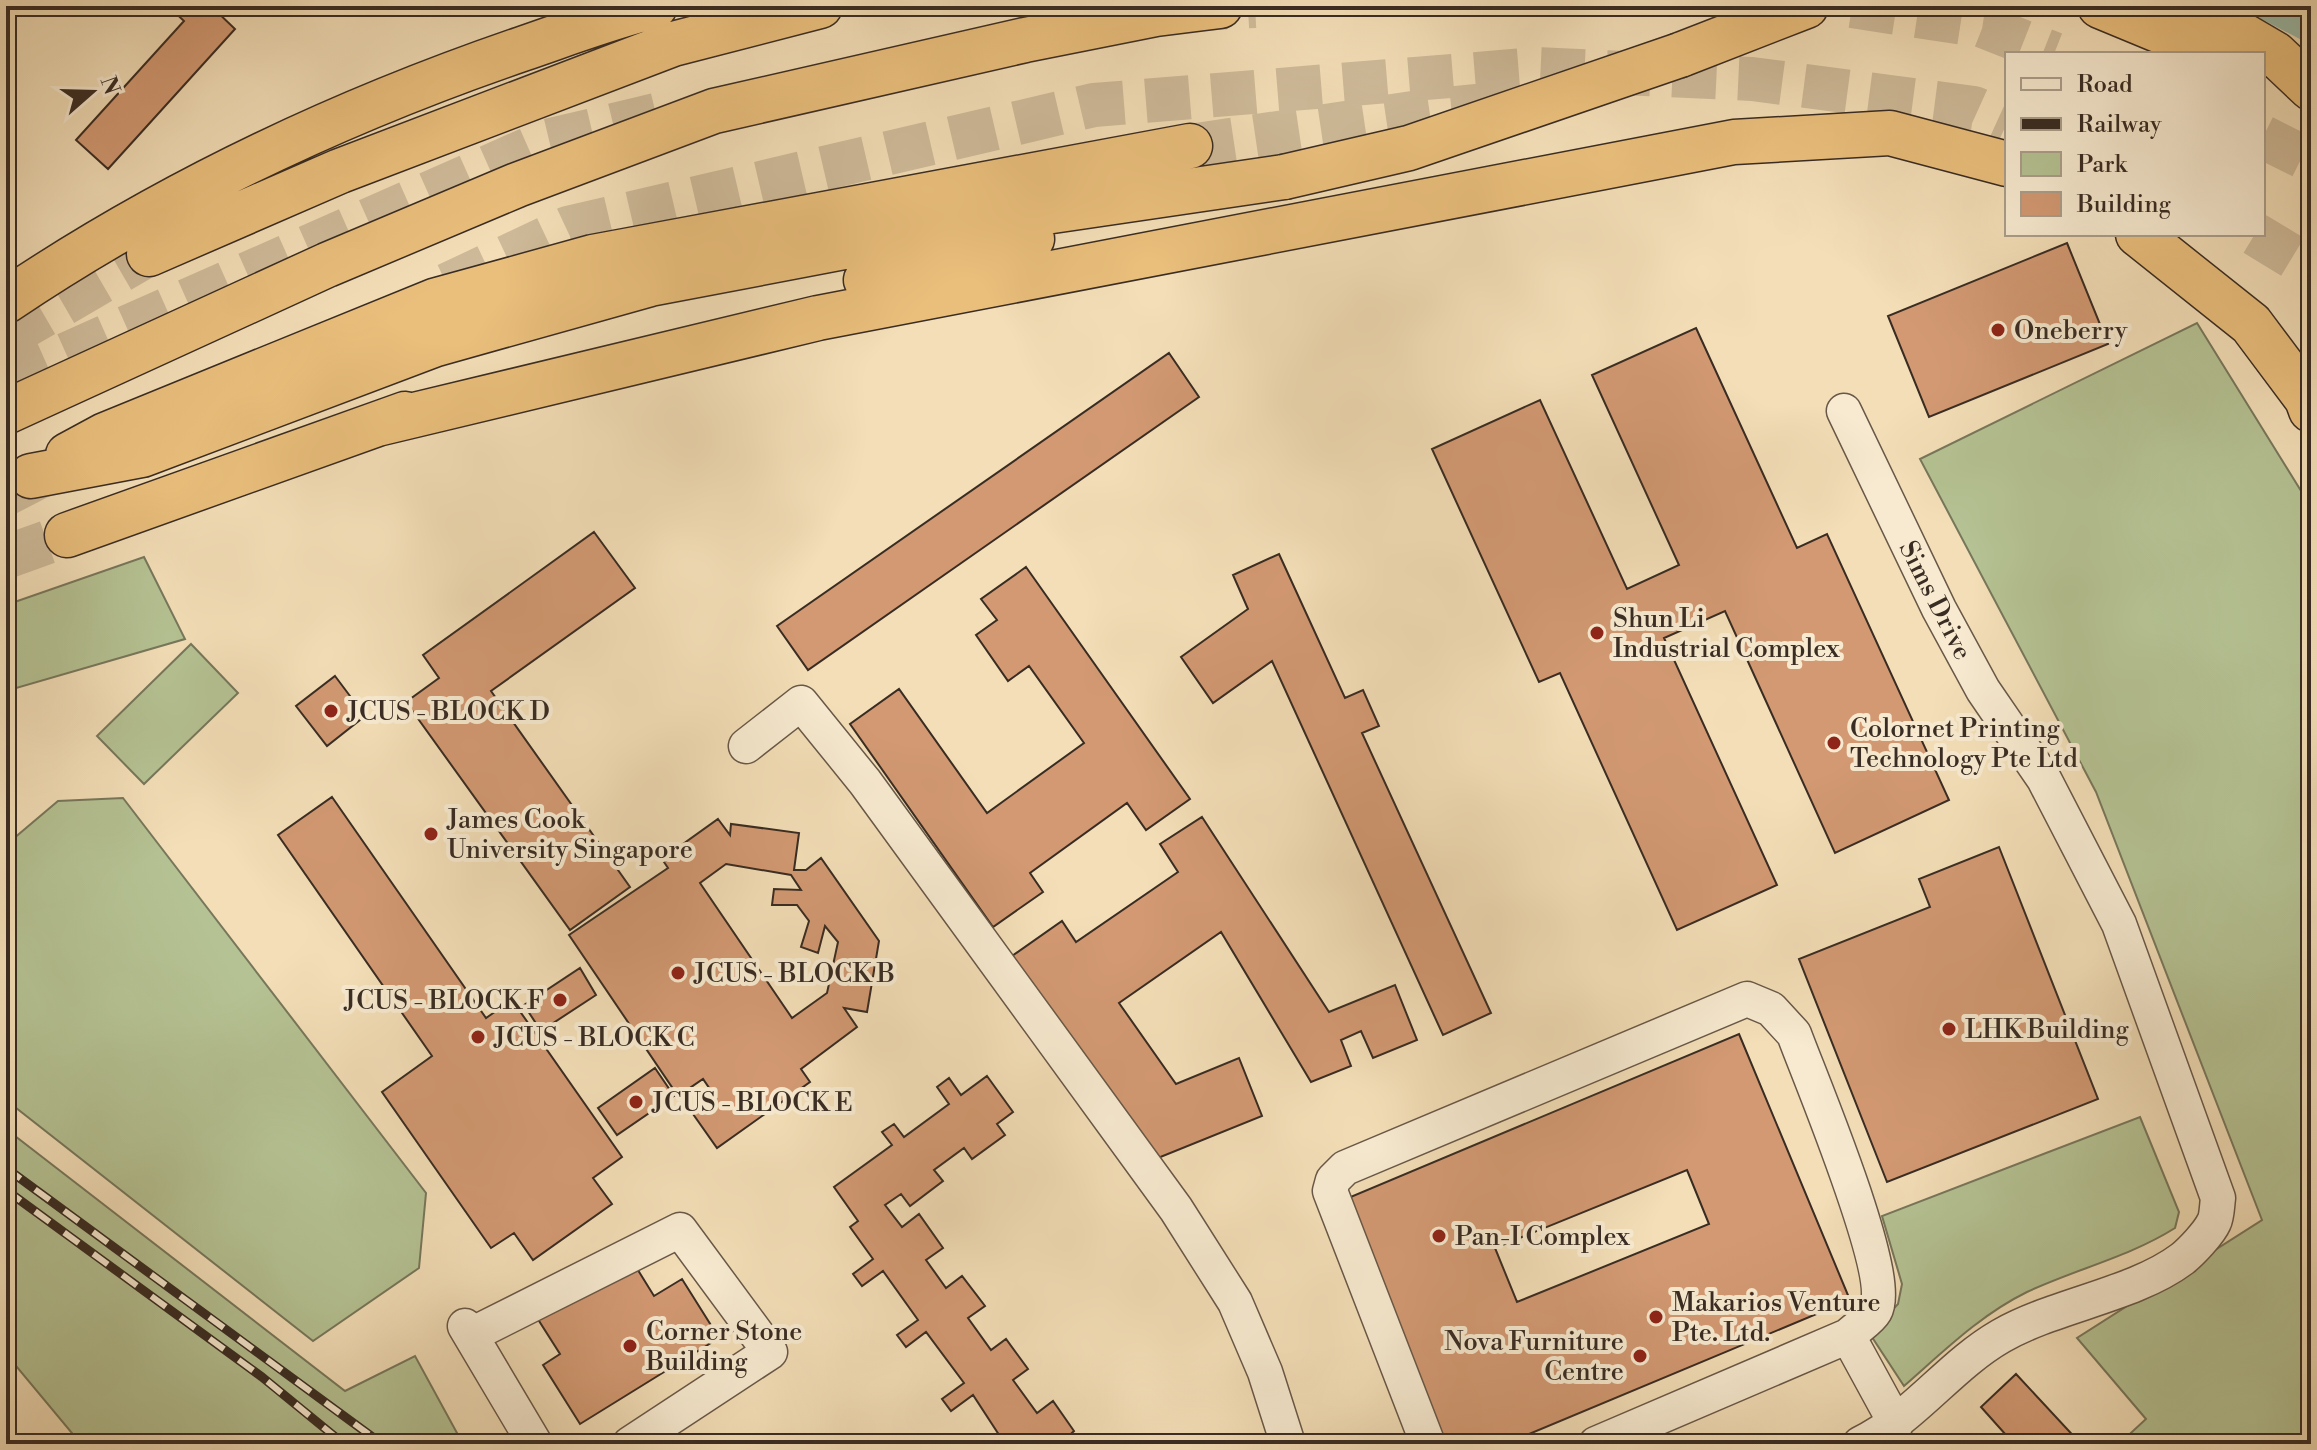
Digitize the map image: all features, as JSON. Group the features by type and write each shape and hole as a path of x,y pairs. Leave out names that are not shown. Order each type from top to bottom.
{"highway":[{"path":"6,301 74,255 226,172 425,82 655,6"},
{"path":"149,254 340,171 673,44 820,6"},
{"path":"6,412 429,222 517,185 714,111 1025,40 1156,14 1220,6"},
{"path":"18,482 142,455 436,344 650,284 970,223 1284,177 1409,148 1765,25 1806,6"},
{"path":"2100,6 2211,52"},
{"path":"2193,6 2275,54 2286,83"},
{"path":"377,424 818,318 1734,142 1890,133 2005,163"},
{"path":"18,482 105,435 336,338 434,301 593,257 1190,146"},
{"path":"67,535 547,360 1126,215 1199,189"},
{"path":"2141,236 2251,324 2307,399 2311,410"}],"street":[{"name":"Sims Drive","path":"1844,411 1946,623 1983,690 2044,779 2119,924 2218,1198 2214,1222 2182,1259 2143,1279 2047,1314 1999,1337 1936,1385 1878,1437"},
{"path":"746,746 801,703 865,782 1176,1209 1235,1302 1265,1372 1288,1444"},
{"path":"1428,1444 1330,1191 1333,1180 1345,1168 1747,999 1771,1009 1794,1034 1868,1236 1880,1285 1876,1310 1848,1336 1596,1444"},
{"path":"535,1444 468,1330 680,1230 770,1352 630,1444"},
{"path":"1848,1336 1878,1437"}],"green space":[{"path":"2197,323 2311,507 2311,1444 2119,1444 2146,1419 2077,1338 2262,1220 2096,792 1920,459"},
{"path":"144,557 185,639 6,691 6,605"},
{"path":"191,644 238,693 144,784 97,736"},
{"path":"123,798 426,1193 419,1268 313,1341 6,1100 6,845 58,801"},
{"path":"2140,1117 2179,1212 2175,1228 2121,1255 2010,1301 1962,1335 1904,1386 1870,1334 1898,1304 1902,1284 1882,1216"},
{"path":"6,1129 345,1391 415,1356 463,1444 81,1444 6,1354"}],"building":[{"path":"168,6 211,6 235,29 108,169 76,140 184,21"},
{"name":"Oneberry","path":"2067,243 2108,344 1929,417 1888,316"},
{"name":"Shun Li Industrial Complex","path":"1696,328 1797,548 1827,534 1949,800 1835,853 1725,611 1664,638 1777,885 1677,930 1560,673 1539,682 1432,449 1540,400 1627,589 1679,565 1592,375"},
{"path":"1169,353 1199,397 808,670 777,626"},
{"path":"594,532 635,588 491,691 630,887 570,930 406,702 439,678 423,655"},
{"path":"1279,554 1345,698 1363,690 1379,726 1362,733 1491,1013 1443,1035 1272,661 1213,703 1181,657 1248,609 1233,575"},
{"path":"1026,567 1190,799 1146,830 1127,803 1030,873 1043,892 993,927 850,724 899,689 987,813 1084,743 1029,666 1008,681 976,635 997,620 981,599"},
{"name":"JCUS - BLOCK D","path":"335,676 365,716 327,746 296,706"},
{"name":"JCUS - BLOCK C","path":"332,797 486,1018 512,1000 622,1157 593,1178 612,1204 533,1260 514,1233 491,1248 382,1092 432,1056 278,835"},
{"path":"1202,817 1329,1012 1395,985 1417,1040 1373,1058 1361,1031 1341,1040 1351,1066 1311,1082 1221,932 1119,1003 1176,1084 1239,1058 1262,1116 1153,1160 1012,956 1062,921 1076,942 1178,872 1160,844"},
{"name":"JCUS - BLOCK B","path":"718,819 730,835 731,824 799,833 794,870 806,870 821,858 879,941 867,1012 844,1008 857,1027 801,1069 810,1082 717,1148 693,1114 716,1098 703,1079 678,1096 569,935 668,868 662,859","holes":["726,864 791,875 801,890 774,889 772,905 797,905 809,921 801,947 818,953 825,926 838,942 827,993 792,1018 700,883"]},
{"name":"LHK Building","path":"1999,847 2098,1099 1887,1182 1799,959 1930,907 1919,879"},
{"name":"JCUS - BLOCK F","path":"580,968 596,995 541,1031 524,1005"},
{"name":"Pan-I Complex","path":"1739,1034 1850,1300 1505,1444 1442,1444 1341,1201","holes":["1687,1170 1709,1224 1517,1302 1495,1248"]},
{"name":"JCUS - BLOCK E","path":"655,1068 674,1096 617,1135 598,1108"},
{"path":"987,1076 1013,1112 997,1124 1005,1135 972,1159 964,1148 934,1170 943,1181 910,1206 901,1194 885,1205 902,1227 919,1214 943,1248 926,1260 946,1288 962,1276 985,1306 968,1318 991,1350 1006,1339 1028,1369 1013,1380 1037,1413 1053,1401 1074,1431 1060,1444 1005,1444 973,1395 951,1411 942,1399 964,1383 926,1332 906,1347 897,1335 918,1320 883,1271 862,1286 853,1274 873,1259 850,1227 858,1221 834,1187 892,1145 882,1132 894,1124 904,1137 949,1104 937,1087 949,1078 961,1095"},
{"name":"Corner Stone Building","path":"628,1254 654,1296 682,1279 719,1338 580,1424 543,1365 560,1354 534,1313"},
{"path":"2016,1374 2081,1444 2014,1444 1981,1407"}],"waterway":[{"path":"2269,6 2311,28"}],"tunnel":[{"path":"1182,10 1255,6"},
{"path":"1852,6 1983,26 2049,52"},
{"path":"447,285 568,228 1094,105 1537,69 1752,79 1974,108 2005,122"},
{"path":"1190,146 1433,110 1519,102"},
{"path":"6,381 547,141 673,111"},
{"path":"2265,138 2311,161"},
{"path":"2258,236 2311,268"},
{"path":"6,337 149,254"},
{"path":"6,494 66,463"},
{"path":"6,557 67,535"}],"railway":[{"path":"6,1168 382,1444"},
{"path":"6,1190 262,1377 344,1444"}],"place":[{"name":"Oneberry","path":"1998,330"},
{"name":"Shun Li Industrial Complex","path":"1597,633"},
{"name":"JCUS - BLOCK D","path":"331,711"},
{"name":"Colornet Printing Technology Pte Ltd","path":"1834,743"},
{"name":"James Cook University Singapore","path":"431,834"},
{"name":"JCUS - BLOCK B","path":"678,973"},
{"name":"JCUS - BLOCK F","path":"560,1000"},
{"name":"LHK Building","path":"1949,1029"},
{"name":"JCUS - BLOCK C","path":"478,1037"},
{"name":"JCUS - BLOCK E","path":"636,1102"},
{"name":"Pan-I Complex","path":"1439,1236"},
{"name":"Makarios Venture Pte. Ltd.","path":"1656,1317"},
{"name":"Corner Stone Building","path":"630,1346"},
{"name":"Nova Furniture Centre","path":"1640,1356"}]}
